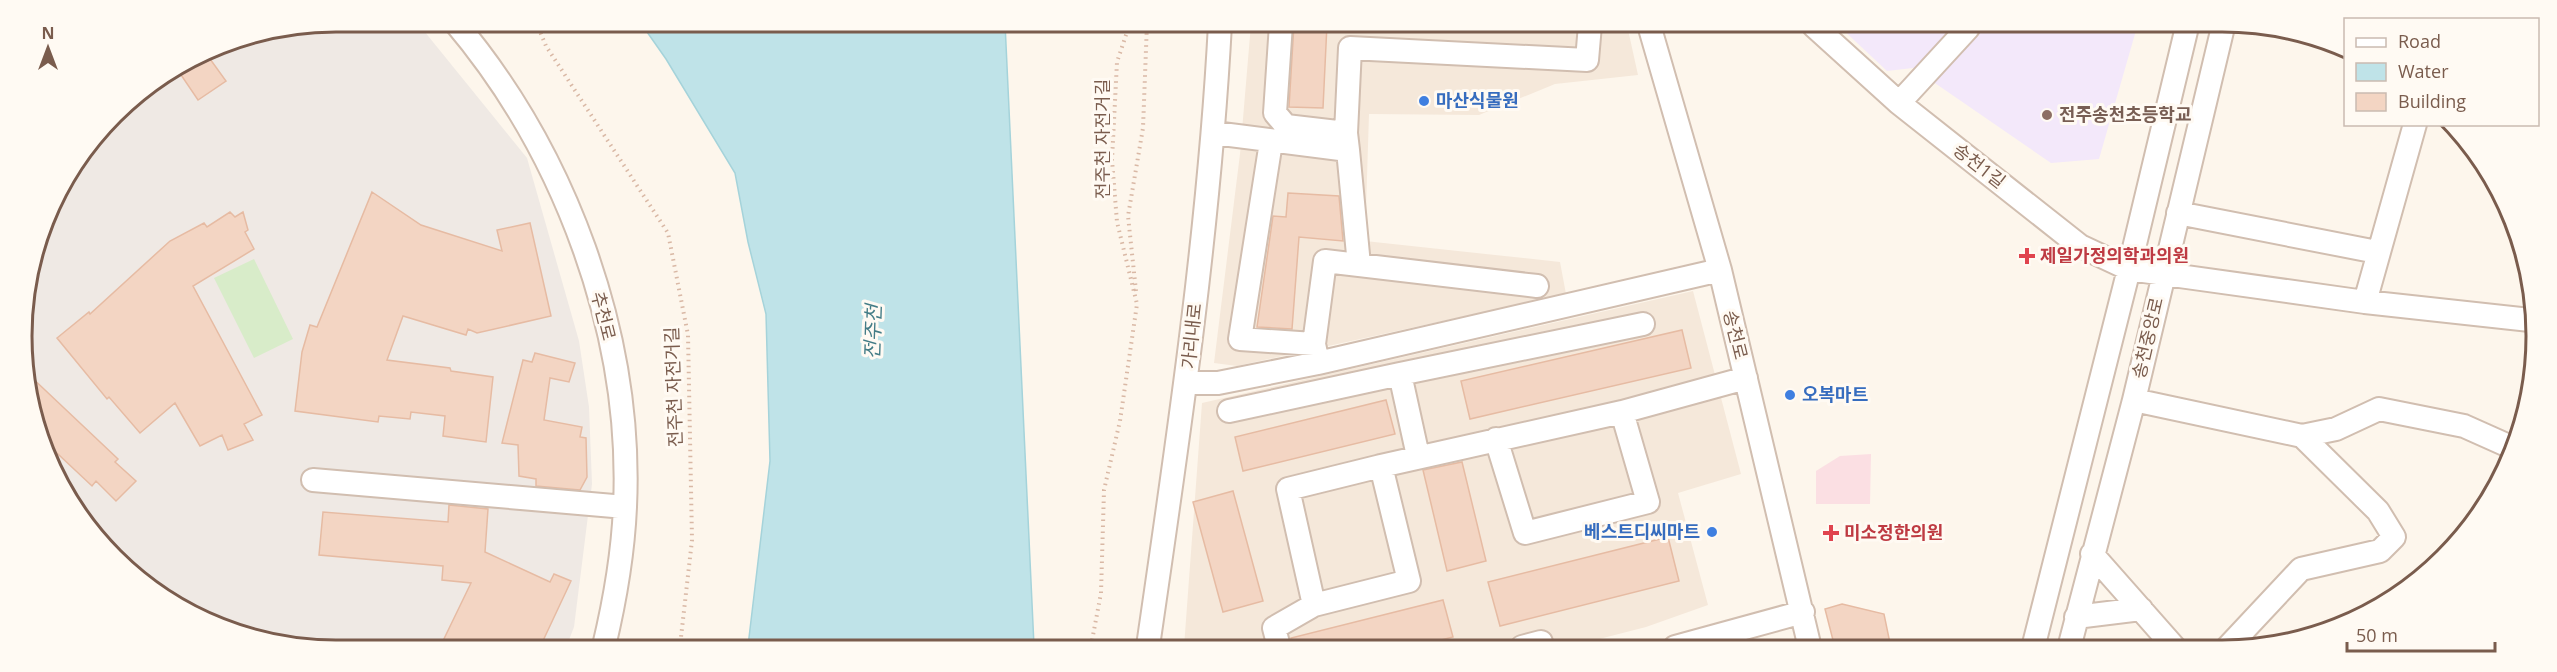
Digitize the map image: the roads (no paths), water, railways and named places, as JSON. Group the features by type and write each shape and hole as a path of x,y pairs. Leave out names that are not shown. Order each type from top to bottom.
{"street":[{"name":"추천로","path":"463,32 484,57 527,124 563,194 580,234 609,336 620,405 625,507 615,600 605,640"},
{"name":"가리내로","path":"1149,640 1186,383 1214,134 1220,32"},
{"path":"1280,32 1275,113 1286,126 1347,142"},
{"path":"1359,265 1347,142 1350,48 1587,60 1589,32"},
{"name":"송천로","path":"1651,32 1720,270 1808,640"},
{"name":"송천1길","path":"1821,32 1899,103 2080,246 2129,269 2365,302 2525,319"},
{"path":"1899,103 1964,32"},
{"name":"송천중앙로","path":"2035,640 2129,269 2186,32"},
{"name":"송천중앙로","path":"2071,640 2134,400 2222,32"},
{"path":"2365,302 2414,126"},
{"path":"1214,134 1271,142 1347,142"},
{"path":"1271,142 1240,339 1316,354"},
{"path":"2178,213 2378,252"},
{"path":"1316,354 1325,261 1537,286"},
{"path":"1186,383 1218,383 1316,354 1720,270"},
{"path":"1229,411 1643,324"},
{"path":"1400,374 1418,456"},
{"path":"1314,605 1288,489 1418,456 1622,412 1746,378"},
{"path":"2134,400 2302,436 2336,429 2379,409 2464,426 2505,444"},
{"path":"1496,439 1525,533 1648,502 1622,412"},
{"path":"2235,640 2301,569 2380,551 2394,537 2378,512 2302,436"},
{"path":"1277,640 1274,628 1314,605 1408,581 1381,466"},
{"path":"313,480 625,507"},
{"path":"2092,554 2168,640"},
{"path":"2076,617 2142,609"},
{"path":"1701,640 1803,612"}],"water":[{"name":"전주천","path":"647,32 1005,32 1034,640 749,640 770,461 766,314 748,242 735,173 666,59"}],"place":[{"name":"마산식물원","path":"1424,101"},
{"name":"전주송천초등학교","path":"2047,115"},
{"name":"제일가정의학과의원","path":"2027,256"},
{"name":"오복마트","path":"1790,395"},
{"name":"베스트디씨마트","path":"1712,532"},
{"name":"미소정한의원","path":"1831,533"}]}
